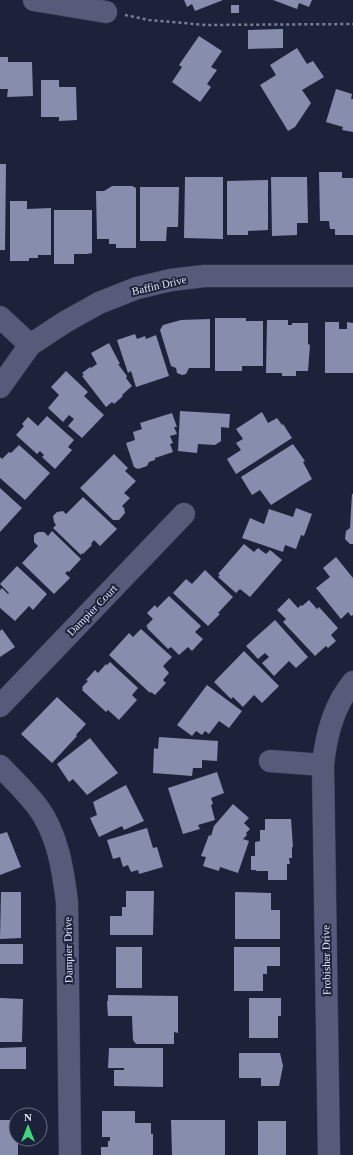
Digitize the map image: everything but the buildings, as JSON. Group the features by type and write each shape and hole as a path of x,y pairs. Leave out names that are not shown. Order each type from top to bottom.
{"street":[{"path":"34,0 106,12"},
{"name":"Baffin Drive","path":"0,387 30,345 65,322 100,303 137,288 171,280 204,276 353,276"},
{"path":"0,317 30,345"},
{"name":"Dampier Court","path":"0,706 184,514"},
{"name":"Frobisher Drive","path":"329,1155 323,765 327,737 332,718 353,682"},
{"path":"270,762 323,765"},
{"name":"Dampier Drive","path":"0,766 38,807 47,822 56,844 63,869 67,902 70,1155"}],"path":[{"path":"106,12 149,20 206,25 353,24"}]}
